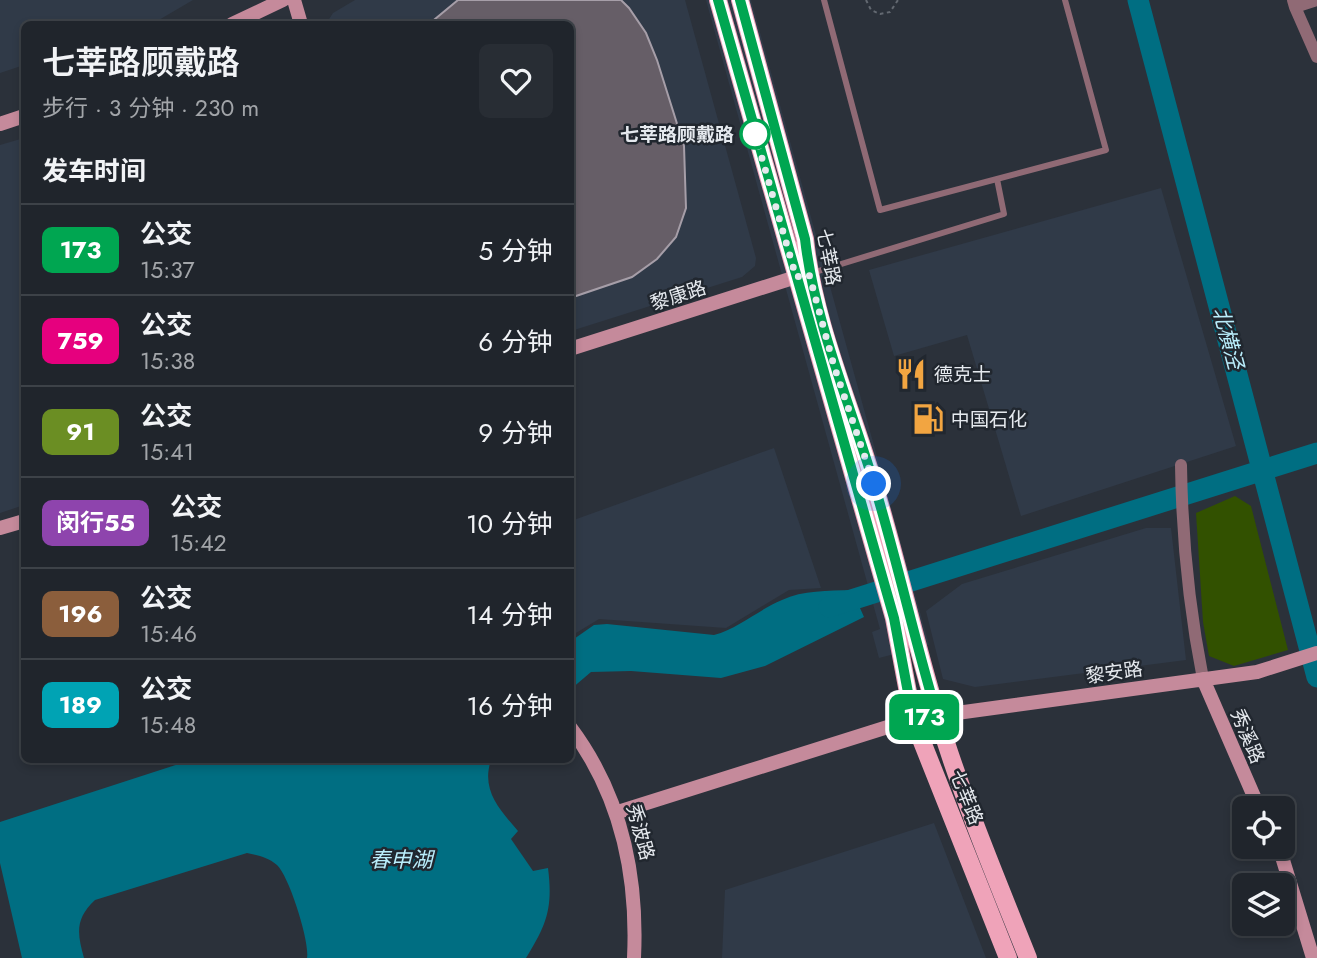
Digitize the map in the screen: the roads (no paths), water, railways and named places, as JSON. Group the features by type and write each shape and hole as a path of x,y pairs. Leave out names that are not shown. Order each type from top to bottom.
{"main road":[{"name":"七莘路","path":"718,0 803,276 900,616 987,856 1028,958"},
{"name":"七莘路","path":"740,0 805,239 803,276"},
{"name":"七莘路","path":"900,616 913,719 1008,958"}],"street":[{"path":"238,21 283,0"},
{"path":"294,0 300,21"},
{"path":"1317,0 1294,3 1317,57"},
{"path":"0,124 21,117"},
{"name":"黎康路","path":"574,348 803,276"},
{"path":"1181,465 1182,521 1194,631 1203,679"},
{"path":"0,528 21,522"},
{"name":"黎安路","path":"618,813 913,719 1271,668 1317,653"},
{"name":"秀溪路","path":"1203,679 1254,796"},
{"name":"秀波路","path":"574,732 589,752 618,813 631,867 634,958"},
{"path":"1283,859 1313,958"}],"lane":[{"path":"824,0 880,210 1106,150 1065,0"},
{"path":"803,276 1004,214 997,179"}],"water":[{"path":"852,590 864,617 765,666 721,678 631,671 591,672 574,686 574,639 594,625 714,635 732,628 773,604 798,594"},
{"name":"春申湖","path":"182,763 490,763 488,781 490,790 498,807 518,831 511,839 533,871 548,868 549,905 544,925 526,958 307,958 302,924 282,871 270,860 247,853 95,900 88,907 79,927 84,958 22,958 0,863 0,822"}],"waterway":[{"name":"北横泾","path":"1138,0 1317,677"},
{"path":"829,607 1317,453"}],"place":[{"name":"七莘路顾戴路","path":"755,134"},
{"name":"德克士","path":"911,374"},
{"name":"中国石化","path":"928,419"}]}
